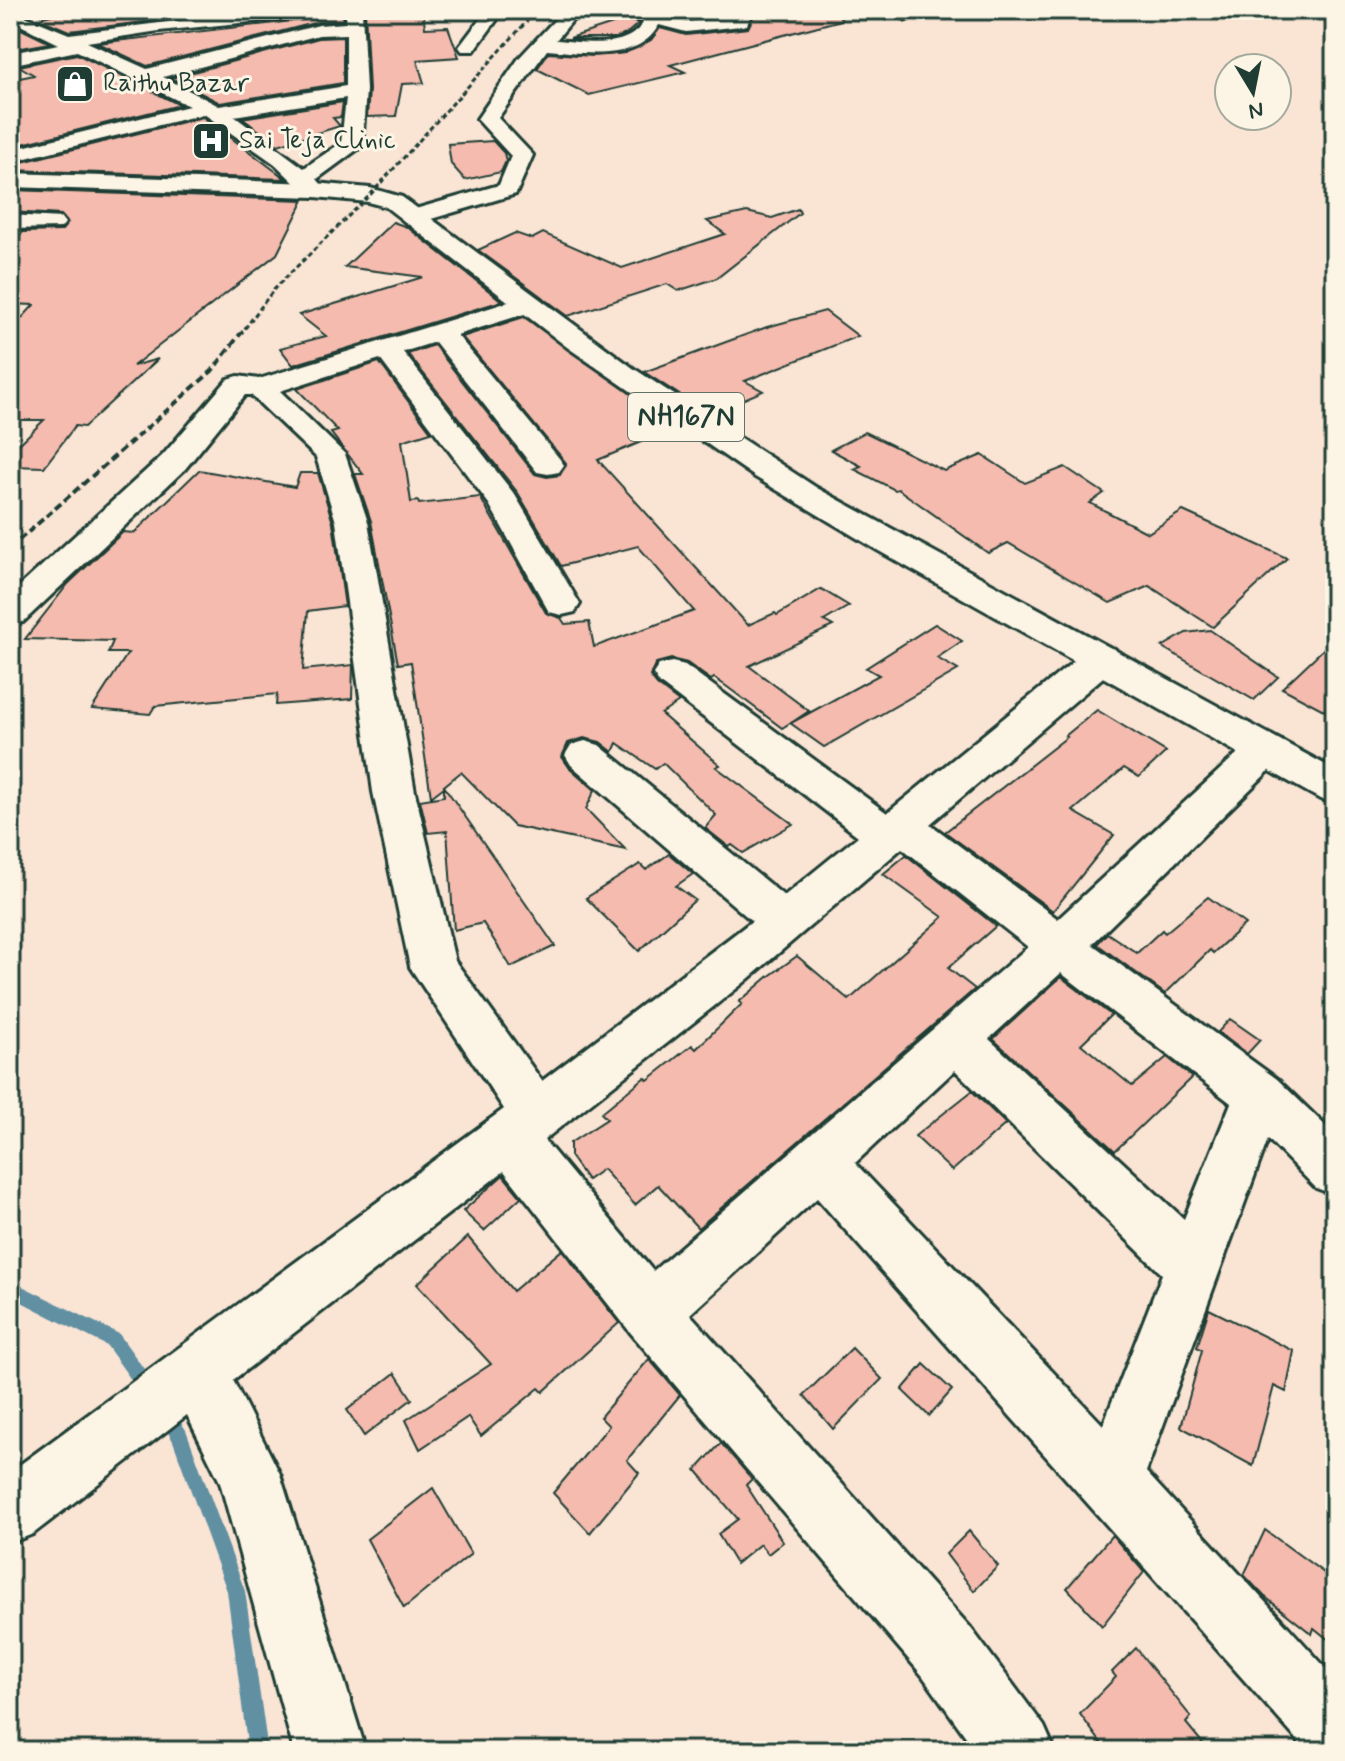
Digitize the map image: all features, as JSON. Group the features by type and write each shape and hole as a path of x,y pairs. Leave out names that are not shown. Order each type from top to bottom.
{"main road":[{"path":"10,59 72,42 238,14 319,10"},
{"path":"468,47 496,10"},
{"path":"413,217 508,189 522,155 487,119 526,62 573,10"},
{"path":"621,10 656,14 686,27 741,21 745,10"},
{"path":"10,14 147,75 214,110 242,127 310,184 351,146 356,90 354,19 147,75"},
{"path":"238,14 295,36"},
{"path":"543,44 597,47 635,41 642,37 656,14"},
{"path":"10,156 214,110 356,90"},
{"name":"NH167N","path":"10,180 310,184 394,202 525,305 766,470 856,525 1102,658 1264,752 1335,788"},
{"path":"10,222 53,223"},
{"path":"10,614 174,462 238,385 260,388 525,305"},
{"path":"440,331 548,465"},
{"path":"386,348 504,502 562,604"},
{"path":"260,388 330,454 352,522 394,792 433,967 522,1125 650,1312 946,1651 1019,1751"},
{"path":"10,1511 522,1125 784,922 1102,658"},
{"path":"672,674 1060,946 1259,1095 1335,1170"},
{"path":"650,1312 1060,946 1264,752"},
{"path":"585,755 784,922"},
{"path":"956,1039 1194,1266"},
{"path":"1112,1480 1259,1095"},
{"path":"819,1162 1112,1480 1335,1730"},
{"path":"196,1371 249,1474 330,1751"}],"building":[{"path":"73,10 243,10 69,31 38,18"},
{"path":"365,10 423,10 425,28 448,27 459,57 417,60 424,83 402,84 396,116 367,117 369,90"},
{"path":"839,10 841,20 670,65 685,72 589,95 537,69 548,53 593,56 625,53 651,40 660,28 686,35 748,28 756,11"},
{"path":"343,11 343,20 318,22 147,66 98,43 319,18 329,12"},
{"path":"625,20 639,23 616,38 570,38"},
{"path":"11,24 50,43 10,50"},
{"path":"343,37 343,83 220,103 171,78 319,38"},
{"name":"Raithu Bazar","path":"77,54 180,105 10,147 10,80 34,75 19,66"},
{"path":"343,102 341,117 333,118 340,126 278,145 242,118"},
{"path":"203,117 286,179 10,170 10,165"},
{"path":"493,141 504,153 506,161 501,172 465,180 451,164 448,144"},
{"path":"10,190 304,200 277,254 133,366 158,359 84,427 75,426 44,467 10,466 10,453 44,420 10,420 10,331 34,305 10,304 10,248 23,232 61,231 68,223 61,215 10,212"},
{"path":"798,209 800,213 717,278 678,291 667,284 568,316 478,250 515,233 532,239 543,233 622,268 725,234 707,221 747,212 772,218"},
{"path":"393,222 407,227 502,301 293,365 280,348 326,336 299,315 423,277 345,267"},
{"path":"825,311 858,336 745,381 763,391 709,414 644,372 767,327"},
{"path":"524,317 677,427 598,460 748,625 775,613 777,615 821,589 849,606 824,621 833,626 749,666 809,711 791,723 879,675 866,668 935,624 962,641 937,658 958,670 824,747 790,723 782,728 726,686 714,678 711,680 687,663 671,659 656,663 650,676 679,702 661,714 720,765 716,767 793,824 743,853 732,845 729,847 705,828 716,815 663,763 655,769 617,743 613,752 600,742 584,738 568,743 562,757 595,790 586,809 626,850 514,826 461,772 444,786 555,946 511,967 483,923 454,930 447,831 428,833 420,800 444,796 444,787 431,797 411,662 398,664 371,521 355,474 363,474 331,433 338,431 297,389 379,362 431,432 402,441 411,502 418,501 419,504 480,497 546,613 561,618 565,624 589,622 594,647 694,611 638,546 561,566 518,493 408,354 434,345 535,474 547,477 560,475 566,463 462,337"},
{"path":"865,432 944,471 982,455 1025,483 1065,467 1104,493 1090,503 1148,533 1183,511 1287,558 1213,627 1149,586 1110,603 1008,543 988,553 898,489 854,469 861,466 831,450"},
{"path":"199,470 295,487 300,473 318,473 333,523 345,606 308,611 303,670 353,665 352,699 276,705 277,694 155,706 150,714 92,709 128,653 108,653 113,641 25,639 68,584 123,532 134,533"},
{"path":"1210,630 1278,677 1254,700 1162,647 1186,633"},
{"path":"1335,638 1335,716 1282,688"},
{"path":"1097,710 1166,752 1139,777 1124,768 1073,811 1114,835 1053,911 945,832"},
{"path":"669,854 693,874 676,886 695,900 639,951 586,898 640,864 646,870"},
{"path":"906,855 996,926 948,968 975,989 698,1228 658,1185 635,1205 603,1169 587,1180 570,1156 570,1143 607,1119 601,1113 645,1077 648,1080 692,1045 696,1049 742,1004 739,1002 768,977 797,956 849,1000 943,917 883,874"},
{"path":"1208,897 1245,924 1213,953 1210,950 1165,994 1097,944 1107,933 1137,953 1162,930 1165,933"},
{"path":"1061,977 1111,1015 1081,1044 1132,1086 1167,1057 1192,1077 1115,1151 993,1039"},
{"path":"1230,1019 1260,1040 1247,1054 1218,1032"},
{"path":"972,1091 1006,1124 952,1171 915,1136"},
{"path":"503,1175 521,1197 484,1231 463,1211"},
{"path":"468,1237 513,1291 562,1250 619,1323 543,1392 539,1388 481,1436 468,1417 420,1449 406,1420 491,1364 417,1284"},
{"path":"1209,1309 1294,1351 1286,1392 1274,1386 1253,1466 1181,1427 1202,1350 1197,1347"},
{"path":"852,1348 882,1379 833,1429 804,1395"},
{"path":"649,1359 680,1395 627,1460 639,1473 590,1533 553,1493 609,1426 600,1417"},
{"path":"924,1364 952,1390 929,1416 902,1390"},
{"path":"395,1373 412,1399 364,1436 347,1410"},
{"path":"721,1443 752,1479 746,1485 783,1542 768,1554 760,1544 736,1564 718,1534 738,1519 696,1470"},
{"path":"433,1488 471,1554 404,1608 367,1539"},
{"path":"1265,1530 1335,1581 1335,1645 1314,1628 1312,1634 1264,1596 1244,1575"},
{"path":"969,1531 998,1566 974,1591 946,1554"},
{"path":"1112,1535 1144,1572 1102,1626 1067,1588"},
{"path":"1136,1648 1191,1717 1186,1723 1209,1751 1107,1751 1080,1714 1116,1677 1112,1672"}],"waterway":[{"path":"10,1288 113,1340 148,1389"},
{"path":"165,1414 180,1436 236,1591 258,1751"}],"railway":[{"path":"240,335 275,288 370,195 537,10"},
{"path":"10,548 212,371 241,333"}],"place":[{"name":"Raithu Bazar","path":"75,84"},
{"name":"Sai Teja Clinic","path":"211,141"}]}
